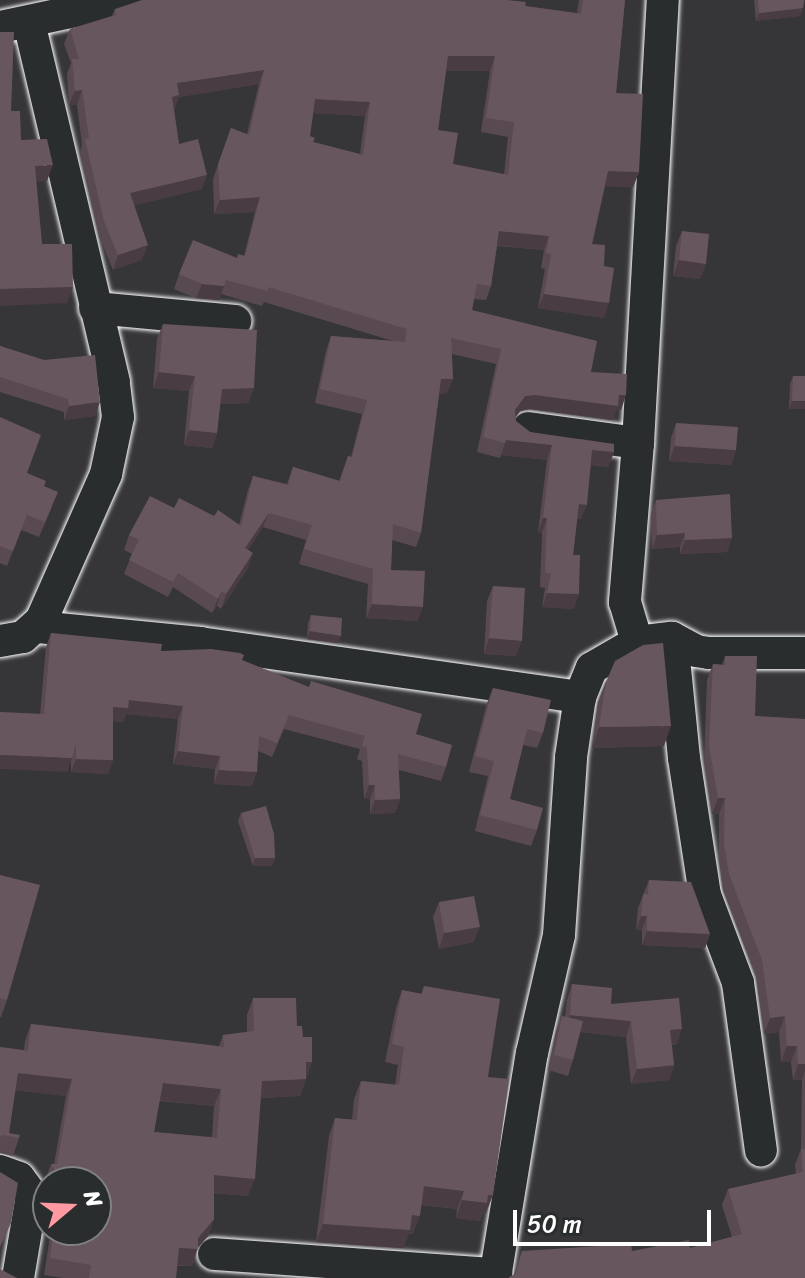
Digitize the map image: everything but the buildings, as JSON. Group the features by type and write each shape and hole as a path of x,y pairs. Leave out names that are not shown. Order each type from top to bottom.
{"street":[{"path":"0,641 23,637 38,627 106,474 117,434 114,382 15,24 127,0"},
{"path":"637,642 625,602 638,443 663,0"},
{"path":"95,308 235,321"},
{"path":"528,428 638,443"},
{"path":"38,627 200,643 580,697"},
{"path":"672,638 678,716 705,895 738,983 761,1150"},
{"path":"214,1254 495,1276 537,1029 559,935 566,883 567,802 580,697 592,668 637,642 672,638 696,651 709,653 805,653"},
{"path":"0,1171 19,1178 32,1195 18,1278"}]}
